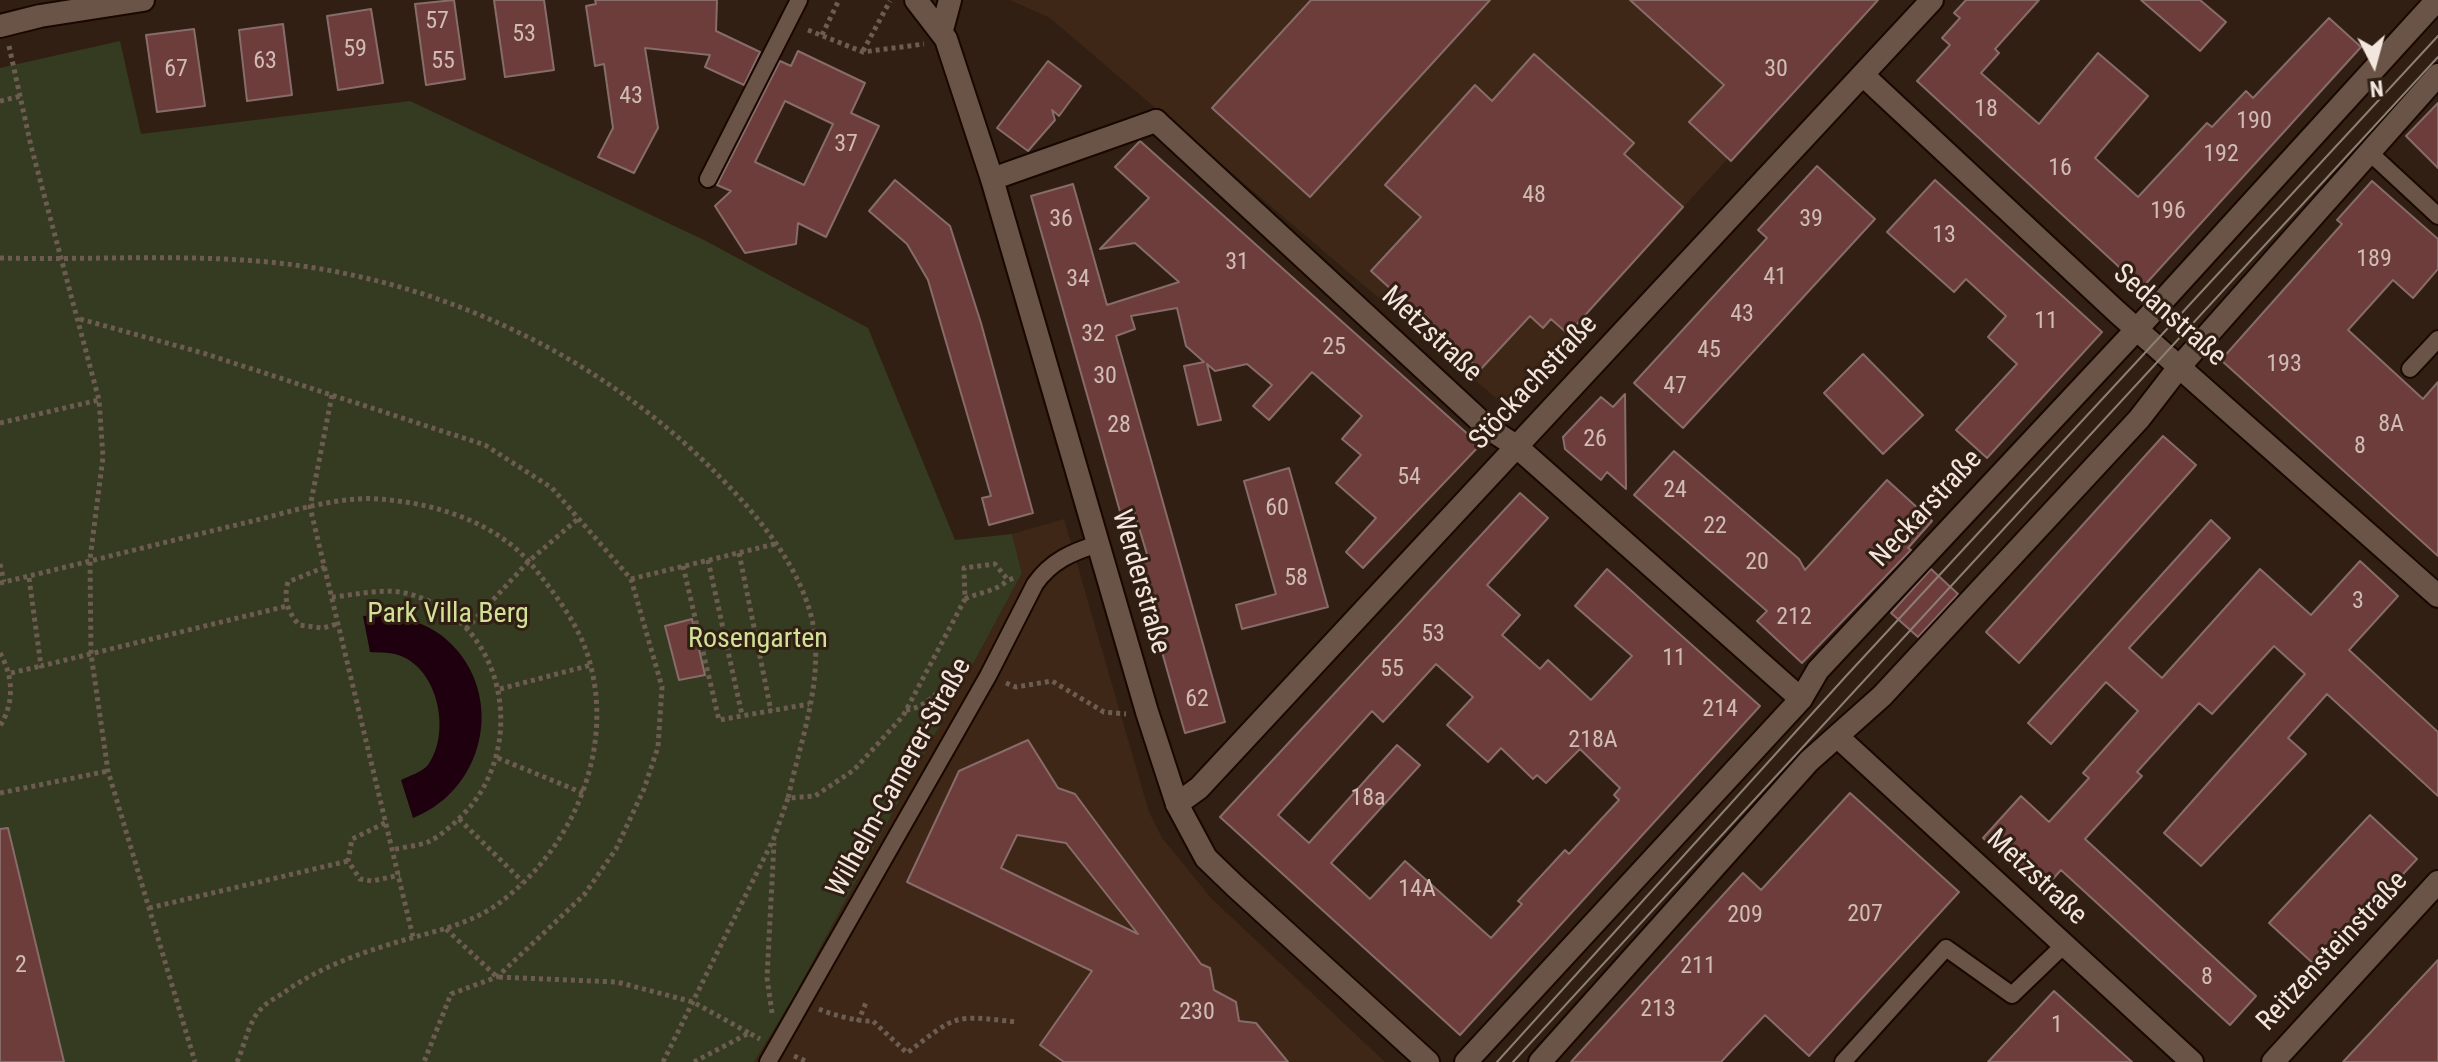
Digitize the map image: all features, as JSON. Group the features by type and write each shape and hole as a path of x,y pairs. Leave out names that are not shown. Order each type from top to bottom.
{"street":[{"path":"0,26 38,8 143,0"},
{"path":"916,0 942,30"},
{"path":"942,30 950,0"},
{"name":"Stöckachstraße","path":"1177,804 1199,788 1932,0"},
{"name":"Neckarstraße","path":"1466,1062 1801,699 1818,670 2137,329 2437,0"},
{"name":"Werderstraße","path":"942,30 992,179 1147,712 1177,804 1206,858 1428,1062"},
{"path":"1540,1062 1809,761 1839,738 1882,696 2139,419 2180,366 2438,75"},
{"name":"Sedanstraße","path":"1864,76 2137,329 2438,596"},
{"name":"Metzstraße","path":"992,179 1156,121 1488,428 1516,446 1801,699"},
{"name":"Metzstraße","path":"1839,738 2192,1062"},
{"name":"Reitzensteinstraße","path":"2273,1062 2438,882"}],"lane":[{"path":"708,179 799,0"},
{"path":"2369,152 2438,216"},
{"path":"2410,369 2438,339"},
{"path":"1045,570 1070,553 1098,544"},
{"name":"Wilhelm-Camerer-Straße","path":"772,1055 1045,570"},
{"path":"1843,1062 1946,948 2012,995 2064,945"}],"path":[{"path":"821,35 839,0"},
{"path":"863,52 890,1"},
{"path":"788,22 863,52 919,47"},
{"path":"0,48 9,46 60,260 80,319 99,400 103,457 90,559 91,654 108,771 195,1062"},
{"path":"0,101 21,96"},
{"path":"0,258 243,260 321,269 397,284 470,310 556,352 627,393 684,441 730,487 775,544 803,596 814,635 815,673 788,798 774,838 663,1062"},
{"path":"80,319 485,445 552,488 631,579 662,687 658,747 633,813 600,872 564,915 497,977 451,994 424,1062"},
{"path":"332,395 310,507 413,937"},
{"path":"0,423 99,400"},
{"path":"0,564 2,583 310,507 375,499 441,508 487,529 529,561 564,609 591,665 595,739 583,793 558,844 523,882 491,908 446,929 354,957 300,981 259,1010 237,1062"},
{"path":"466,629 529,561 580,517"},
{"path":"631,579 775,544"},
{"path":"739,553 771,711"},
{"path":"708,560 742,715"},
{"path":"788,798 815,796 854,770 906,710 965,599 964,568 995,564 1008,580"},
{"path":"683,566 719,720 809,704"},
{"path":"325,567 288,582 285,593 287,606 299,625 323,628 337,624"},
{"path":"965,599 981,591 1000,588 1008,580 1045,570"},
{"path":"29,578 41,666"},
{"path":"332,597 402,593 426,600 466,629 487,658 500,689 503,727 498,758 479,795 459,819 428,842 392,850"},
{"path":"11,673 287,606"},
{"path":"0,653 11,673 10,701 0,726"},
{"path":"500,689 591,665"},
{"path":"906,710 920,708 959,674 975,670 1016,687 1052,681 1104,712 1147,712"},
{"path":"498,758 583,793"},
{"path":"0,793 108,771"},
{"path":"459,819 523,882"},
{"path":"385,823 352,839 348,861 360,879 400,875"},
{"path":"772,1055 767,978 774,838"},
{"path":"149,908 348,861"},
{"path":"446,929 497,977 617,982 693,1002 749,1033 772,1055"},
{"path":"858,1022 867,1000"},
{"path":"803,1003 827,1013 847,1015 858,1022 873,1021 907,1053 949,1021 963,1016 1017,1022"},
{"path":"694,1062 749,1033"}],"shaded area":[{"path":"1010,0 1873,0 1503,404 1050,18"},
{"path":"1064,519 1149,812 1162,838 1211,898 1385,1062 754,1062 793,998 1022,573 1012,534"},
{"path":"389,614 423,625 441,635 462,656 475,681 481,707 480,734 473,760 459,784 439,804 413,818 401,780 428,765 435,751 439,735 437,701 422,671 410,661 395,654 370,652 363,616"}],"green space":[{"name":"Park Villa Berg","path":"120,41 141,134 410,101 704,240 868,328 955,540 1012,534 1022,573 793,998 754,1062 0,1062 0,68"}],"building":[{"path":"454,0 465,79 426,85 415,4"},
{"path":"494,0 544,0 554,70 505,77"},
{"path":"595,0 717,0 716,31 760,52 744,85 705,67 710,55 645,48 658,128 634,173 598,157 613,128 604,64 595,66 586,6 596,4"},
{"path":"1311,0 1490,0 1310,197 1212,108"},
{"path":"1630,0 1878,0 1731,161 1689,122 1724,85"},
{"path":"1966,0 2039,0 1995,49 1999,53 1981,73 2039,124 2098,53 2148,96 2095,158 2138,197 2207,123 2212,127 2246,91 2253,98 2329,18 2361,47 2142,288 1917,81 1950,45 1942,38 1960,18 1954,13"},
{"path":"2141,0 2200,0 2226,22 2200,51"},
{"path":"371,9 383,83 338,90 327,16"},
{"path":"283,24 292,95 247,101 239,30"},
{"path":"194,29 205,106 157,112 146,35"},
{"path":"798,51 865,83 851,113 879,126 826,237 798,223 796,244 745,253 715,206 731,191 717,185 780,61 791,66","holes":["785,101 833,124 804,185 755,162"]},
{"path":"1534,54 1634,143 1624,154 1683,207 1568,334 1551,319 1543,328 1530,316 1480,370 1371,271 1421,217 1385,185 1475,85 1492,101"},
{"path":"1048,61 1081,86 1059,116 1052,110 1055,120 1028,151 997,128"},
{"path":"2438,103 2438,168 2406,136"},
{"path":"1140,141 1480,445 1363,568 1346,552 1376,518 1336,483 1361,455 1342,439 1362,416 1312,372 1269,420 1253,406 1272,385 1247,364 1215,371 1207,364 1221,420 1198,425 1184,366 1204,362 1186,346 1177,308 1131,316 1135,329 1116,336 1225,722 1185,733 1137,564 1149,561 1134,511 1121,515 1031,196 1073,184 1107,305 1179,282 1135,243 1100,249 1149,198 1115,167"},
{"path":"1817,166 1875,219 1683,428 1634,383 1767,238 1758,230"},
{"path":"895,180 950,226 981,323 1033,513 989,525 982,498 991,496 928,280 907,244 869,211"},
{"path":"1935,180 2102,332 1987,458 1956,430 2017,364 1988,337 2006,316 1966,279 1954,292 1887,232"},
{"path":"2372,181 2438,239 2438,269 2413,298 2393,280 2348,330 2423,399 2438,382 2438,556 2221,360 2342,224 2337,220"},
{"path":"1863,354 1923,415 1883,454 1824,393"},
{"path":"1625,394 1626,489 1607,472 1601,480 1565,449 1563,437 1601,397 1613,407"},
{"path":"2163,436 2196,465 2019,663 1986,632"},
{"path":"1674,451 1799,559 1805,570 1887,480 1932,521 1908,548 1911,550 1802,663 1757,621 1767,611 1634,495"},
{"path":"1289,468 1328,607 1242,629 1236,605 1276,594 1244,481"},
{"path":"1520,493 1548,518 1487,585 1520,615 1502,635 1540,669 1548,660 1591,700 1632,656 1575,606 1607,569 1760,706 1460,1035 1220,817","holes":["1436,664 1473,697 1447,725 1488,762 1501,748 1533,779 1537,775 1546,783 1580,749 1620,788 1614,795 1619,800 1569,854 1565,850 1518,901 1522,904 1491,938 1405,861 1370,899 1331,863 1420,765 1397,745 1309,843 1278,815 1372,711 1383,722"]},
{"path":"2211,520 2230,538 2129,648 2162,678 2260,569 2311,615 2360,561 2398,596 2349,650 2438,732 2438,796 2327,694 2288,738 2306,754 2201,866 2164,833 2305,674 2274,646 2212,714 2199,703 2137,772 2142,776 2085,839 2256,996 2230,1025 2061,870 2042,891 1983,838 2021,796 2049,822 2089,778 2083,773 2138,711 2106,682 2051,744 2028,723"},
{"path":"1931,569 1958,594 1918,637 1891,613"},
{"path":"692,619 705,675 679,680 665,626"},
{"path":"1028,740 1058,788 1075,794 1201,964 1210,968 1214,990 1236,1002 1239,1021 1256,1023 1288,1062 1064,1062 1040,1045 1092,971 907,882 959,771","holes":["1017,835 1066,843 1138,934 1001,868"]},
{"path":"1850,793 1959,892 1809,1056 1765,1015 1721,1062 1571,1062 1743,873 1761,890"},
{"path":"2370,815 2417,859 2317,967 2269,923"},
{"path":"8,828 64,1062 0,1062 0,829"},
{"path":"2438,960 2438,1062 2343,1062"},
{"path":"2054,991 2132,1062 1988,1062"}],"tram line":[{"path":"1497,1062 1847,675 2438,36"},
{"path":"1513,1062 2438,57"}],"park label":[{"name":"Rosengarten","path":"758,640"}]}
